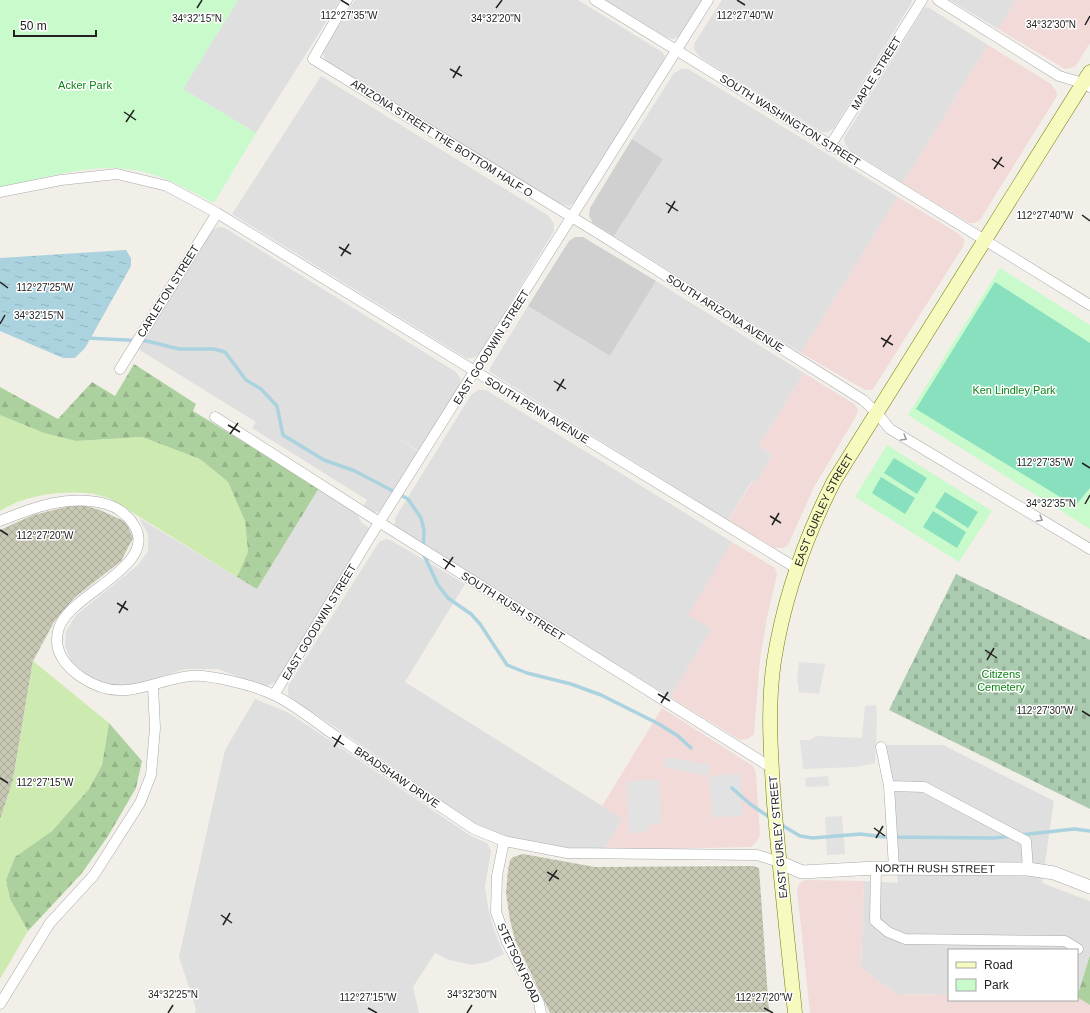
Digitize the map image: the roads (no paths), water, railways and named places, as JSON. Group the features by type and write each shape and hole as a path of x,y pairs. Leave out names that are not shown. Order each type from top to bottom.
{"main road":[{"name":"EAST GURLEY STREET","path":"795,1013 779,862 772,768 770,710 774,662 783,615 796,568 809,532 834,481 985,239 1088,81"}],"street":[{"name":"ARIZONA STREET THE BOTTOM HALF O","path":"347,0 314,59 571,218"},
{"name":"SOUTH WASHINGTON STREET","path":"595,0 1090,305"},
{"name":"EAST GOODWIN STREET","path":"274,695 379,522 475,372 708,0"},
{"name":"MAPLE STREET","path":"830,146 922,0"},
{"path":"938,0 1059,76 1088,81"},
{"name":"SOUTH PENN AVENUE","path":"0,192 61,180 118,174 168,186 217,213 796,568"},
{"name":"CARLETON STREET","path":"120,369 217,213"},
{"name":"SOUTH ARIZONA AVENUE","path":"571,218 863,400 876,412 890,429 1090,549"},
{"name":"SOUTH RUSH STREET","path":"215,417 379,522 772,768"},
{"name":"BRADSHAW DRIVE","path":"0,521 33,508 68,500 89,500 110,505 129,516 138,532 137,549 127,565 75,606 59,626 56,645 64,662 92,684 113,691 140,690 191,676 218,678 274,695 474,829 504,841 567,853 758,855 779,862"},
{"path":"0,1004 50,923 94,875 140,803 151,775 155,728 153,686"},
{"path":"881,747 889,786 894,868"},
{"path":"889,786 924,787 1026,841 1028,869"},
{"name":"STETSON ROAD","path":"504,841 497,876 496,912 507,942 539,1003 541,1013"},
{"name":"NORTH RUSH STREET","path":"779,862 802,872 876,868 1028,869 1054,873 1090,887"},
{"path":"876,868 875,921 888,932 905,939 1065,941 1078,949"}],"water":[{"path":"126,250 131,258 131,266 85,348 75,358 63,358 0,331 0,258"}],"waterway":[{"path":"86,338 147,341 179,349 214,349 225,352 246,380 261,389 277,406 283,435 324,460 355,471 408,499 421,518 424,530 423,553 438,585 448,598 471,614 480,624 507,665 527,673 571,684 601,695 659,724 678,736 691,748"},
{"path":"732,788 750,804 772,819"},
{"path":"780,824 800,836 813,838 860,834 884,837 994,838 1012,836"},
{"path":"1020,835 1074,829 1090,831"}],"park label":[{"name":"Acker Park","path":"85,85"},
{"name":"Ken Lindley Park","path":"1014,390"},
{"name":"Citizens Cemetery","path":"1001,680"}]}
